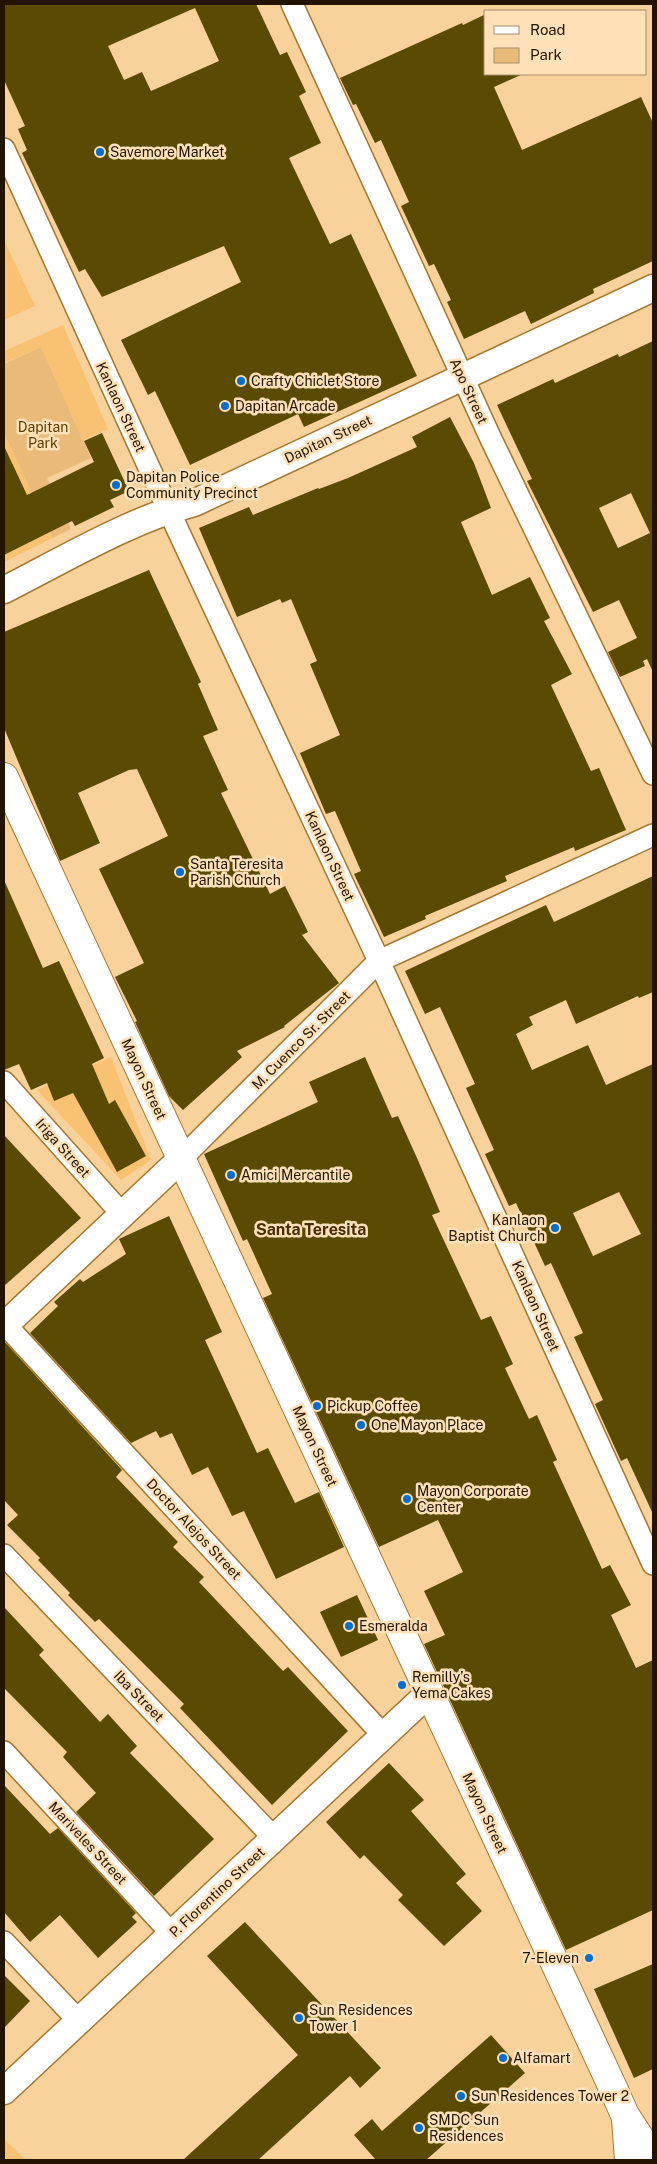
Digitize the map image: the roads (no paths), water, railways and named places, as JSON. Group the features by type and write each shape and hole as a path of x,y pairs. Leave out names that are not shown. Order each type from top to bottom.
{"main road":[{"name":"Mayon Street","path":"4,777 625,2115 653,2158"},
{"name":"Mayon Street","path":"625,2115 629,2160"}],"street":[{"name":"Apo Street","path":"292,4 462,376 653,774"},
{"name":"Kanlaon Street","path":"4,149 168,510 379,962 653,1564"},
{"name":"Dapitan Street","path":"4,590 168,510 194,502 653,288"},
{"name":"M. Cuenco Sr. Street","path":"4,1325 181,1159 379,962 653,835"},
{"name":"Iriga Street","path":"4,1082 122,1215"},
{"name":"Doctor Alejos Street","path":"4,1325 384,1736"},
{"name":"Iba Street","path":"4,1555 274,1838"},
{"name":"P. Florentino Street","path":"4,2091 429,1693"},
{"name":"Mariveles Street","path":"4,1752 172,1934"},
{"path":"4,1942 79,2021"}],"place":[{"name":"Savemore Market","path":"100,152"},
{"name":"Crafty Chiclet Store","path":"241,381"},
{"name":"Dapitan Arcade","path":"225,406"},
{"name":"Dapitan Police Community Precinct","path":"116,485"},
{"name":"Santa Teresita Parish Church","path":"180,872"},
{"name":"Amici Mercantile","path":"231,1175"},
{"name":"Kanlaon Baptist Church","path":"555,1228"},
{"name":"Pickup Coffee","path":"317,1406"},
{"name":"One Mayon Place","path":"361,1425"},
{"name":"Mayon Corporate Center","path":"407,1499"},
{"name":"Esmeralda","path":"349,1626"},
{"name":"Remilly’s Yema Cakes","path":"402,1685"},
{"name":"7-Eleven","path":"589,1958"},
{"name":"Sun Residences Tower 1","path":"299,2018"},
{"name":"Alfamart","path":"503,2058"},
{"name":"Sun Residences Tower 2","path":"461,2096"},
{"name":"SMDC Sun Residences","path":"419,2128"}],"district":[{"name":"Santa Teresita","path":"311,1229"}],"park label":[{"name":"Dapitan Park","path":"43,436"}]}
